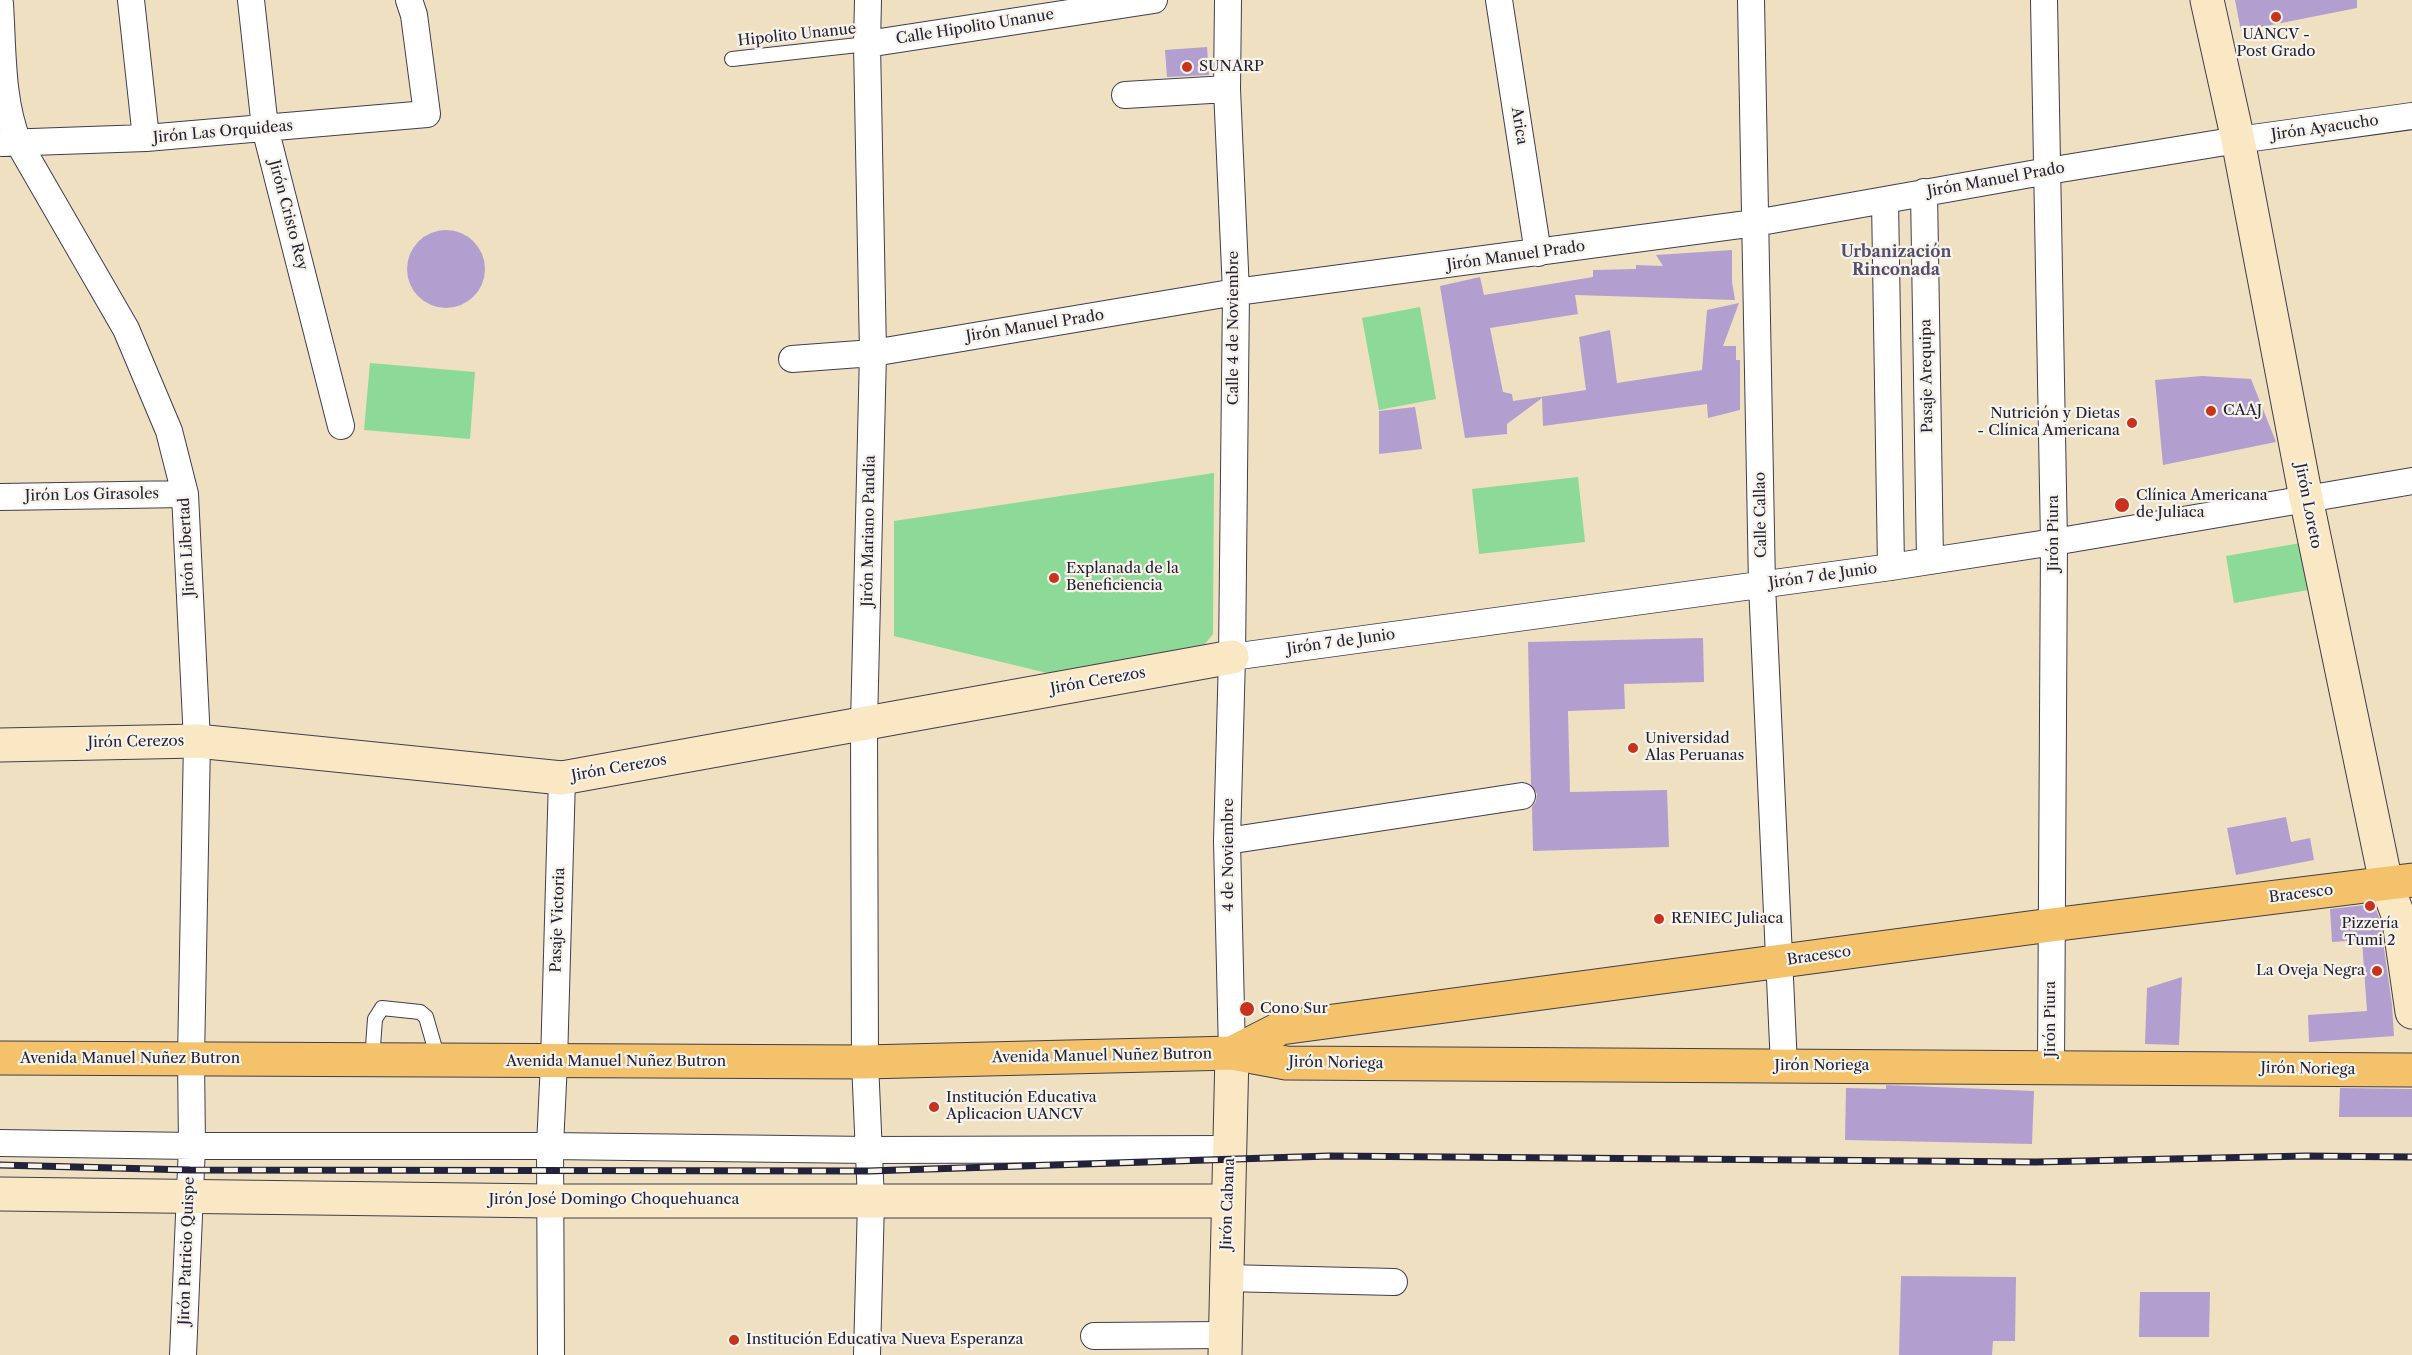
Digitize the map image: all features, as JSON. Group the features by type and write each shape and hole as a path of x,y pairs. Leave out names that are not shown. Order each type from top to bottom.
{"main road":[{"name":"Bracesco","path":"1232,1053 1281,1028 2399,881"},
{"name":"Avenida Manuel Nuñez Butron","path":"0,1058 865,1062 1232,1053"},
{"name":"Jirón Noriega","path":"1232,1053 1286,1063 2412,1070"}],"street":[{"path":"130,0 146,138"},
{"name":"Jirón Cristo Rey","path":"251,0 265,128 341,426"},
{"name":"Jirón Las Orquideas","path":"9,142 146,138 427,114 414,15 409,0"},
{"name":"Jirón Mariano Pandia","path":"867,1355 871,1202 865,1062 864,724 873,353 868,0"},
{"name":"Calle Hipolito Unanue","path":"867,44 1154,0"},
{"name":"Calle 4 de Noviembre","path":"1228,0 1227,89 1236,292 1232,657"},
{"name":"Arica","path":"1499,0 1538,253"},
{"name":"Calle Callao","path":"1751,0 1762,585 1784,1065"},
{"name":"Jirón Piura","path":"2044,0 2054,542 2050,1066"},
{"name":"Jirón Loreto","path":"2207,0 2238,140 2306,498 2399,881 2398,915 2412,1012"},
{"name":"Jirón Libertad","path":"0,4 6,90 13,128 9,142 126,329 169,430 185,494 196,741 191,1059"},
{"path":"1125,95 1227,89"},
{"name":"Jirón Ayacucho","path":"2238,140 2412,116"},
{"name":"Jirón Manuel Prado","path":"792,359 873,353 1236,292 1755,223 1924,192 2238,140"},
{"name":"Pasaje Arequipa","path":"1924,192 1930,561"},
{"path":"1885,200 1891,567"},
{"name":"Jirón 7 de Junio","path":"1232,657 1891,567 2054,542 2412,481"},
{"name":"Jirón Los Girasoles","path":"0,497 185,494"},
{"name":"Jirón Cerezos","path":"0,745 196,741 562,778 1232,657"},
{"name":"4 de Noviembre","path":"1232,657 1227,841 1232,1053"},
{"name":"Pasaje Victoria","path":"551,1355 550,1146 562,778"},
{"path":"1227,841 1522,796"},
{"name":"Jirón Cabana","path":"1225,1345 1232,1053"},
{"name":"Jirón Patricio Quispe","path":"183,1355 188,1196 192,1146 191,1059"},
{"path":"0,1143 869,1150 1230,1149"},
{"name":"Jirón José Domingo Choquehuanca","path":"0,1194 550,1201 1228,1201"},
{"path":"1226,1278 1394,1282"},
{"path":"1094,1336 1225,1345"}],"lane":[{"name":"Hipolito Unanue","path":"732,59 867,44"},
{"path":"372,1060 375,1019 382,1008 414,1010 426,1017 438,1061"}],"green space":[{"path":"1420,307 1436,399 1379,410 1362,318"},
{"path":"370,363 475,372 470,439 364,430"},
{"name":"Explanada de la Beneficiencia","path":"1214,473 1213,634 1201,649 1047,673 894,636 894,521"},
{"path":"1578,477 1585,542 1479,554 1472,489"},
{"path":"2306,542 2314,589 2234,603 2226,556"}],"building":[{"name":"UANCV - Post Grado","path":"2235,0 2357,0 2357,8 2241,31"},
{"name":"SUNARP","path":"1207,47 1209,75 1167,77 1165,50"},
{"path":"446,230 461,233 473,242 482,254 485,269 482,284 473,296 461,305 446,308 431,305 419,296 410,284 407,269 410,254 419,242 431,233"},
{"path":"1732,250 1732,282 1735,300 1575,295 1578,314 1490,328 1503,392 1512,394 1513,401 1586,390 1579,337 1610,330 1617,383 1702,370 1707,310 1739,303 1723,346 1736,346 1736,360 1740,360 1740,410 1708,418 1707,404 1543,426 1542,398 1507,424 1507,434 1465,438 1440,286 1480,277 1484,295 1593,277 1593,270 1636,269 1636,265 1663,266 1656,255"},
{"name":"CAAJ","path":"2202,376 2251,379 2276,442 2163,465 2155,380"},
{"path":"1415,407 1422,449 1379,454 1379,411"},
{"path":"1703,638 1704,682 1624,684 1625,709 1568,711 1570,792 1667,790 1669,847 1533,851 1532,807 1537,794 1531,785 1528,642"},
{"path":"2286,817 2291,842 2310,838 2314,860 2236,875 2227,828"},
{"path":"2374,904 2380,920 2394,1036 2309,1042 2308,1015 2367,1011 2362,940 2332,942 2330,909"},
{"path":"2182,977 2179,1045 2145,1044 2147,988"},
{"path":"1886,1085 2034,1091 2032,1144 1845,1140 1846,1088 1886,1089"},
{"path":"2340,1088 2412,1089 2412,1117 2339,1117"},
{"path":"1901,1276 2016,1277 2015,1341 1993,1341 1992,1355 1899,1355"},
{"path":"2140,1292 2210,1292 2209,1337 2139,1337"}],"railway":[{"path":"0,1165 190,1170 869,1171 1329,1156 2036,1162 2306,1156 2412,1157"}],"place":[{"name":"UANCV - Post Grado","path":"2276,17"},
{"name":"SUNARP","path":"1187,67"},
{"name":"CAAJ","path":"2211,411"},
{"name":"Nutrición y Dietas - Clínica Americana","path":"2132,423"},
{"name":"Clínica Americana de Juliaca","path":"2122,505"},
{"name":"Explanada de la Beneficiencia","path":"1054,578"},
{"name":"Universidad Alas Peruanas","path":"1633,748"},
{"name":"Pizzería Tumi 2","path":"2370,906"},
{"name":"RENIEC Juliaca","path":"1659,919"},
{"name":"La Oveja Negra","path":"2377,971"},
{"name":"Cono Sur","path":"1247,1009"},
{"name":"Institución Educativa Aplicacion UANCV","path":"934,1107"},
{"name":"Institución Educativa Nueva Esperanza","path":"734,1340"}],"district":[{"name":"Urbanización Rinconada","path":"1896,261"}]}
